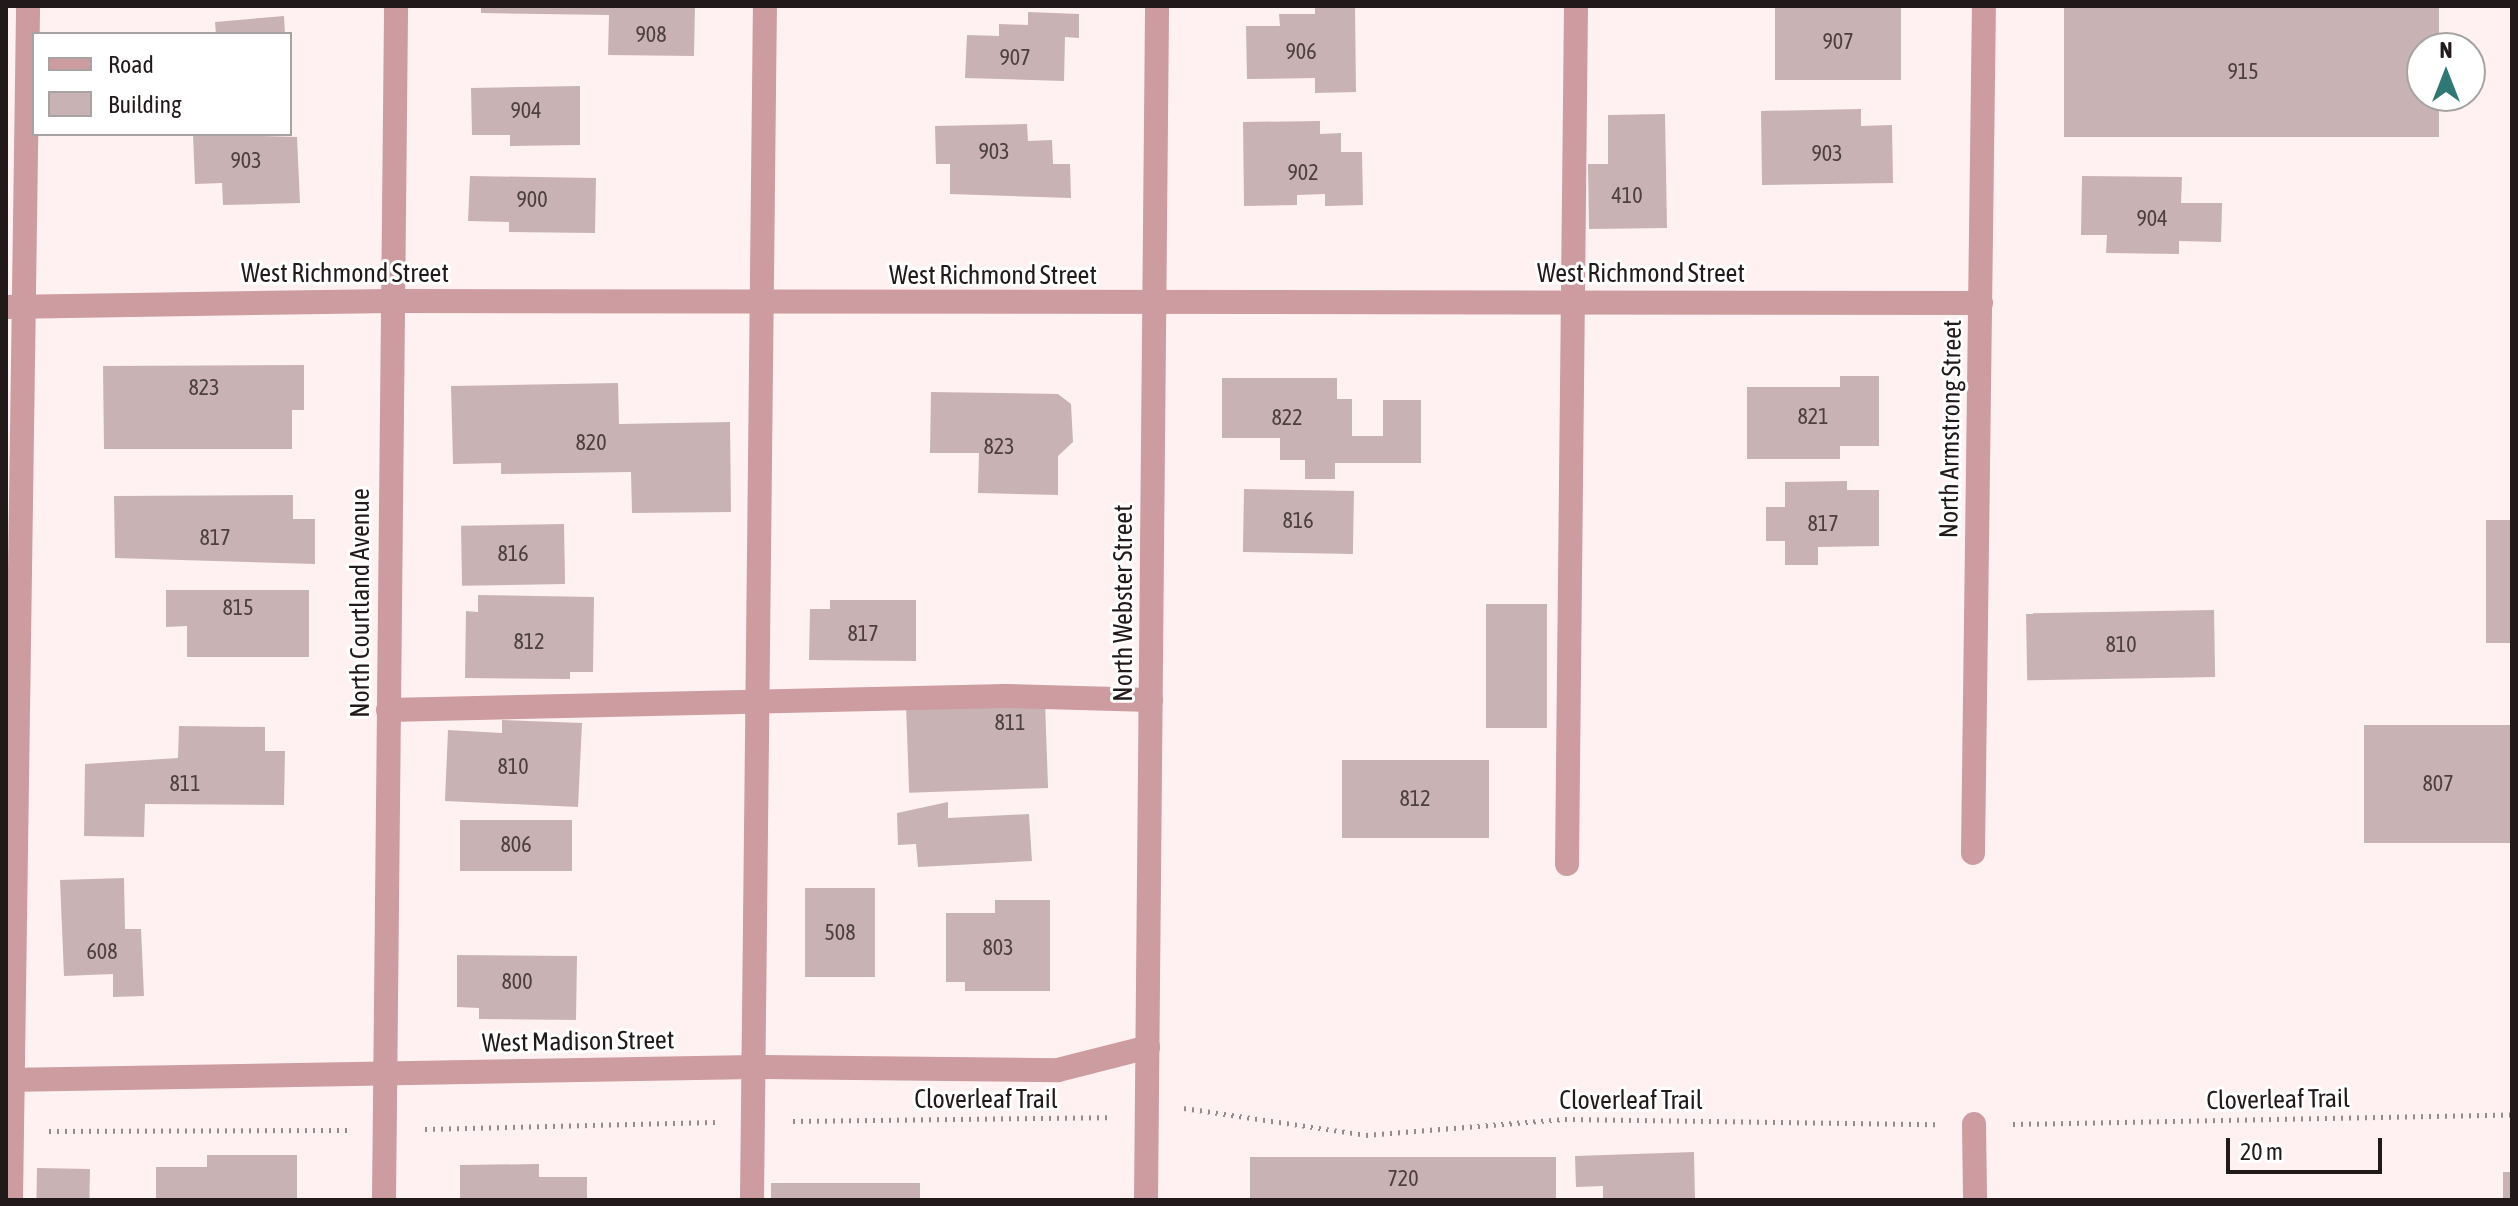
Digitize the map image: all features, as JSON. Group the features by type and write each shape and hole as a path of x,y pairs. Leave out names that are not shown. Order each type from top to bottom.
{"street":[{"path":"11,1200 8,1080 15,307 28,6"},
{"name":"North Courtland Avenue","path":"384,1200 396,6"},
{"path":"752,1200 765,6"},
{"name":"North Webster Street","path":"1146,1200 1157,6"},
{"path":"1567,864 1576,6"},
{"name":"North Armstrong Street","path":"1973,853 1984,6"},
{"name":"West Richmond Street","path":"15,307 392,301 762,304 1981,303"},
{"path":"388,710 758,701 1151,700"},
{"name":"West Madison Street","path":"8,1080 755,1067 1058,1070 1148,1047"},
{"path":"1974,1124 1975,1200"}],"path":[{"name":"Cloverleaf Trail","path":"753,1121 1089,1119 1192,1107 1366,1135 1565,1119 1974,1124 2512,1114"}],"building":[{"path":"481,6 695,6 694,56 608,55 609,15 481,13"},
{"path":"1315,6 1355,6 1356,92 1315,93 1315,78 1247,79 1246,26 1280,26 1279,14 1315,14"},
{"path":"1775,6 1901,6 1901,80 1775,80"},
{"path":"2064,6 2439,6 2439,32 2406,32 2406,112 2439,112 2439,137 2064,137"},
{"path":"1028,12 1079,14 1079,38 1065,37 1064,81 965,78 967,35 999,36 999,24 1028,25"},
{"path":"284,16 285,32 216,32 215,22"},
{"path":"580,86 580,145 510,146 510,135 472,135 471,88"},
{"path":"1861,109 1861,126 1892,125 1893,183 1762,185 1761,111"},
{"path":"1665,114 1667,228 1589,229 1588,164 1608,164 1608,115"},
{"path":"1320,121 1320,134 1341,133 1341,152 1362,152 1363,205 1325,206 1325,194 1297,195 1297,205 1244,206 1243,122"},
{"path":"1027,124 1028,141 1052,140 1053,164 1070,164 1071,198 950,194 950,164 936,164 935,126"},
{"path":"193,136 297,137 300,203 223,205 222,183 195,184"},
{"path":"470,176 596,178 595,233 509,232 509,222 468,221"},
{"path":"2082,176 2182,177 2181,203 2222,203 2221,242 2179,241 2179,254 2106,253 2107,235 2081,235"},
{"path":"304,365 304,410 292,410 292,449 104,449 103,366"},
{"path":"1840,376 1879,376 1879,446 1840,446 1840,459 1747,459 1747,387 1840,387"},
{"path":"1222,378 1337,378 1337,399 1352,399 1352,436 1383,436 1383,400 1421,400 1421,463 1335,463 1335,479 1305,479 1305,460 1280,460 1280,438 1222,438"},
{"path":"618,383 619,424 730,422 731,512 632,513 631,472 501,474 501,463 453,464 451,386"},
{"path":"931,392 1058,394 1071,404 1073,442 1058,456 1058,495 978,493 979,453 930,453"},
{"path":"1847,481 1847,490 1879,490 1879,546 1818,547 1818,565 1785,565 1785,541 1766,541 1766,507 1785,507 1785,482"},
{"path":"1244,489 1354,491 1353,554 1243,552"},
{"path":"293,495 293,519 315,519 315,564 115,558 114,496"},
{"path":"2486,520 2512,520 2512,643 2486,643"},
{"path":"564,524 565,584 462,586 461,526"},
{"path":"166,590 309,590 309,657 187,657 187,626 166,627"},
{"path":"478,595 594,597 593,672 570,672 570,679 465,678 466,611 478,612"},
{"path":"830,600 916,600 916,661 809,660 810,609 830,609"},
{"path":"1486,604 1547,604 1547,728 1486,728"},
{"path":"2214,610 2215,677 2027,680 2026,613"},
{"path":"1045,701 1048,788 909,793 906,706"},
{"path":"502,720 582,723 578,807 445,801 448,730 502,733"},
{"path":"2364,725 2512,725 2512,843 2364,843"},
{"path":"179,726 265,727 265,751 285,751 284,805 145,804 144,837 84,836 85,764 178,758"},
{"path":"1342,760 1489,760 1489,838 1342,838"},
{"path":"948,802 948,818 1029,814 1032,861 918,867 916,844 898,845 897,813"},
{"path":"460,820 572,820 572,871 460,871"},
{"path":"124,878 125,929 141,929 144,996 113,997 113,974 64,976 60,880"},
{"path":"805,888 875,888 875,977 805,977"},
{"path":"995,900 1050,900 1050,991 965,991 965,982 946,982 946,913 995,913"},
{"path":"457,955 577,956 576,1020 479,1019 479,1008 457,1007"},
{"path":"1694,1152 1695,1200 1603,1200 1603,1186 1576,1187 1575,1156"},
{"path":"207,1155 297,1155 297,1200 156,1200 156,1167 207,1167"},
{"path":"1250,1157 1556,1157 1556,1200 1250,1200"},
{"path":"539,1164 539,1177 587,1177 587,1200 460,1200 460,1165"},
{"path":"37,1168 90,1169 89,1200 36,1200"},
{"path":"2503,1172 2512,1172 2512,1200 2503,1200"},
{"path":"771,1183 920,1183 920,1200 771,1200"}]}
